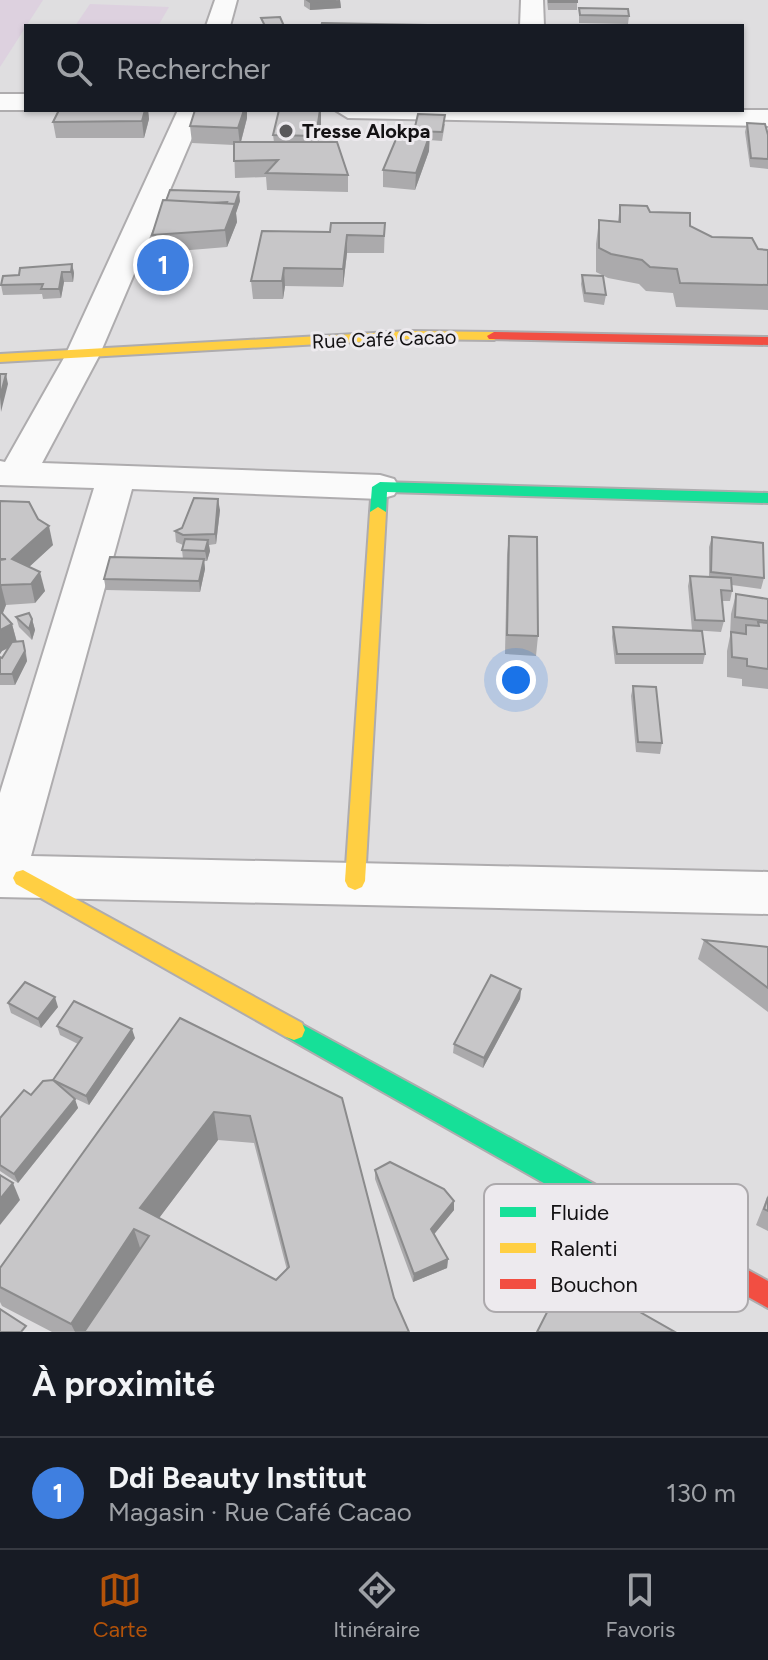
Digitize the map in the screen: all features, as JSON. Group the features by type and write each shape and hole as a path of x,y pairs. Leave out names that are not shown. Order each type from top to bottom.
{"street":[{"path":"219,24 226,0"},
{"path":"532,0 532,24"},
{"path":"0,102 24,102"},
{"path":"190,112 82,356 9,473 116,479 768,498"},
{"path":"523,112 768,118"},
{"name":"Rue Café Cacao","path":"0,358 82,356 409,335 768,341"},
{"path":"8,876 116,479"},
{"path":"355,881 380,487"},
{"path":"8,876 355,881 768,893"},
{"path":"8,876 567,1184"},
{"path":"748,1284 768,1295"}],"shaded area":[{"path":"0,0 43,0 28,24 24,24 24,30 0,67"},
{"path":"90,4 169,7 159,24 76,24"}],"building":[{"path":"577,0 577,2 549,2"},
{"path":"579,8 628,9 629,16 580,15"},
{"path":"280,17 283,24 264,24 261,18"},
{"path":"58,112 144,112 142,121 53,122"},
{"path":"194,112 243,112 238,128 190,126"},
{"path":"279,112 320,112 316,136 273,135"},
{"path":"418,114 445,115 442,132 414,131"},
{"path":"747,123 765,124 768,159 751,158"},
{"path":"399,132 430,134 416,173 383,170"},
{"path":"234,142 337,142 348,175 266,173 278,160 234,161"},
{"path":"170,190 239,192 235,204 226,204 166,201"},
{"path":"163,200 235,204 225,230 152,235"},
{"path":"620,205 647,206 650,212 690,213 690,226 712,237 752,238 758,249 768,250 768,285 680,283 677,269 650,267 642,260 611,254 599,248 599,220 620,222"},
{"path":"331,223 385,223 384,236 347,235 343,269 284,268 282,281 251,281 262,231 330,232"},
{"path":"72,264 71,272 62,272 59,289 41,289 43,284 1,285 3,276 19,275 20,268"},
{"path":"582,275 603,276 606,295 585,293"},
{"path":"0,374 6,374 0,397"},
{"path":"194,498 218,499 215,534 183,535 175,531 182,528"},
{"path":"0,501 29,502 38,519 49,526 12,559 40,572 31,584 0,587 0,560 6,559 0,559"},
{"path":"509,536 537,537 538,636 507,635"},
{"path":"712,537 763,543 764,578 711,572"},
{"path":"185,539 208,540 205,551 182,550"},
{"path":"110,557 204,559 199,581 104,579"},
{"path":"690,576 731,578 732,591 721,590 724,621 695,620"},
{"path":"736,594 768,599 768,621 735,617"},
{"path":"0,611 12,624 0,630"},
{"path":"29,613 32,619 29,629 16,617"},
{"path":"758,622 768,623 768,669 747,666 747,659 732,657 731,632 746,634 746,625 759,626"},
{"path":"613,627 702,631 705,654 617,654"},
{"path":"23,641 25,651 12,674 0,674 0,657 12,642"},
{"path":"633,686 656,687 662,743 638,742"},
{"path":"704,940 768,947 768,988"},
{"path":"491,975 521,989 484,1058 454,1044"},
{"path":"25,982 55,997 38,1019 8,1003"},
{"path":"74,1001 132,1029 86,1096 53,1080 82,1038 57,1026"},
{"path":"180,1018 342,1098 394,1298 409,1332 84,1332 149,1236 134,1229 71,1324 0,1287 0,1268","holes":["214,1112 250,1116 289,1267 276,1280 140,1208"]},
{"path":"53,1080 75,1099 14,1174 0,1165 0,1118 24,1090 31,1095 43,1081"},
{"path":"390,1162 444,1189 454,1201 431,1229 448,1259 414,1274 375,1170"},
{"path":"0,1175 13,1183 0,1199"},
{"path":"0,1309 26,1326 21,1332 0,1332"},
{"path":"547,1312 640,1312 675,1332 537,1332"}],"traffic: fast":[{"path":"378,512 380,487 768,498"},
{"path":"294,1030 570,1184"}],"traffic: slow":[{"path":"0,358 409,335 494,336"},
{"path":"355,881 378,512"},
{"path":"23,878 294,1030"}],"traffic: jam":[{"path":"494,336 768,341"},
{"path":"748,1284 768,1295"}],"place":[{"name":"Tresse Alokpa","path":"286,131"},
{"name":"Ddi Beauty Institut","path":"163,265"}]}
